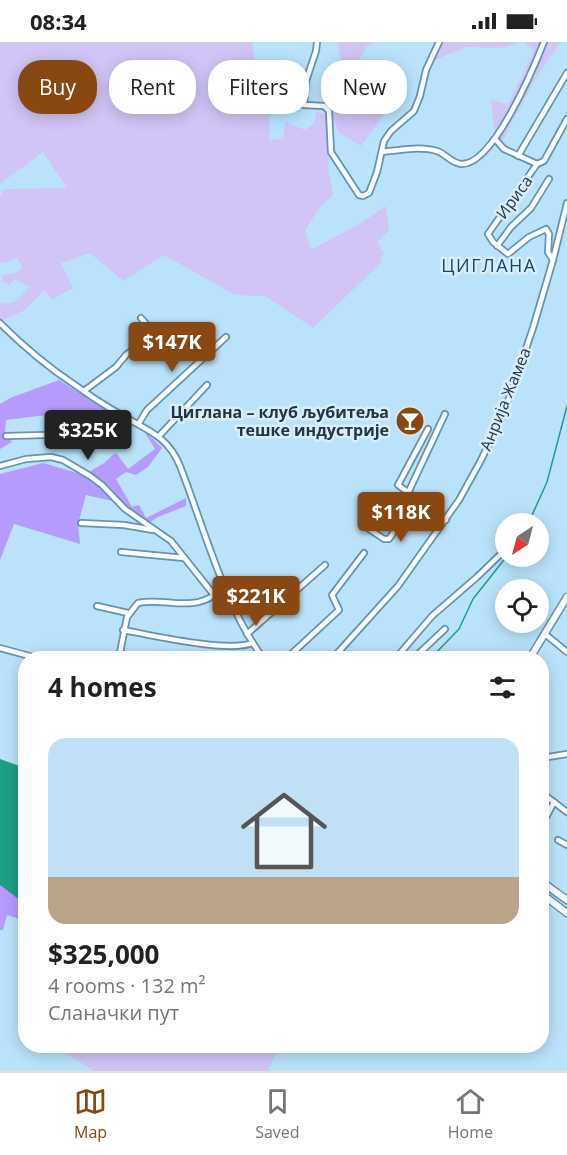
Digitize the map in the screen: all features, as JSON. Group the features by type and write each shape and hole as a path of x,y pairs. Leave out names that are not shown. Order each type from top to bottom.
{"main road":[{"path":"534,651 567,597"},
{"path":"549,887 567,900"},
{"path":"549,899 567,913"}],"street":[{"path":"317,42 306,81 304,104 324,106 329,111 331,152 359,195 367,194 371,190 387,135 406,119 417,105 426,70 439,42"},
{"path":"382,152 434,150 453,162 464,164 485,150 495,139 517,103 544,42"},
{"path":"518,156 567,73"},
{"name":"Ириса","path":"497,246 488,237 488,233 537,164 544,161 567,118"},
{"path":"495,139 504,148 537,164"},
{"path":"549,179 531,208 511,227 497,246 510,254 529,237 545,228 549,234 548,252 554,260"},
{"name":"Анрија Жамеа","path":"339,651 399,586 446,520 480,462 504,413 533,328 554,260 567,203"},
{"path":"84,391 150,338 153,332 141,318"},
{"path":"0,323 37,357 84,391 159,436 177,457 232,605 258,651"},
{"path":"139,423 147,410 226,337"},
{"path":"159,436 207,385"},
{"path":"6,436 84,434 99,430 119,414"},
{"path":"408,493 445,414"},
{"path":"429,429 399,482 399,488 446,520"},
{"path":"0,466 44,457 63,460 99,482 120,505 171,541 214,595 223,603 232,605"},
{"path":"369,529 384,539 389,539 416,499"},
{"path":"81,523 124,525 155,530"},
{"path":"121,552 184,558"},
{"path":"295,651 339,610 332,595 364,553"},
{"path":"402,651 432,616 495,560"},
{"path":"247,633 325,565"},
{"path":"120,651 128,613 140,602 193,603 205,601 214,595"},
{"path":"97,606 128,613"},
{"path":"421,651 445,629"},
{"path":"123,630 218,645 252,643"},
{"path":"545,634 567,652"},
{"path":"0,648 18,653"},
{"path":"549,757 567,754"},
{"path":"549,798 567,812"},
{"path":"549,812 554,802"},
{"path":"558,840 567,845"}],"shaded area":[{"path":"0,42 252,42 255,60 208,60 208,114 270,114 269,140 283,139 285,122 305,130 314,123 316,112 331,117 328,167 333,195 320,207 305,230 311,250 361,223 386,206 389,231 377,242 384,253 381,263 313,328 265,296 235,295 164,255 123,281 90,253 61,263 73,288 52,299 44,290 25,310 0,321 0,302 13,302 29,287 16,279 9,285 3,281 2,275 15,273 23,267 17,258 0,262 0,197 5,189 67,188 43,152 0,184"},
{"path":"337,42 374,42 367,46 359,60 341,60"},
{"path":"439,42 519,42 504,48 466,47 430,62"},
{"path":"524,42 560,42 533,83 500,146 495,139 491,100 508,104 534,51"},
{"path":"332,114 384,114 361,146 338,132"},
{"path":"59,380 118,417 92,432 48,426 47,415 6,420 5,433 12,442 0,449 0,404"},
{"path":"146,432 162,448 148,467 136,475 126,472 116,479 132,507 139,505 146,518 186,498 186,506 149,523 121,503 86,495 78,524 80,544 14,524 0,560 0,474 43,463 84,475 115,453 128,469 155,449"},
{"path":"0,759 18,765 18,899 0,885"},
{"path":"0,885 18,898 18,919 7,915 3,930 0,930"},
{"path":"66,1053 276,1053 268,1071 94,1071"}],"waterway":[{"path":"533,513 547,482 567,406"},
{"path":"438,651 459,629 473,599 498,567"}],"place":[{"name":"Циглана – клуб љубитеља тешке индустрије","path":"410,421"}],"district":[{"name":"ЦИГЛАНА","path":"489,265"}]}
